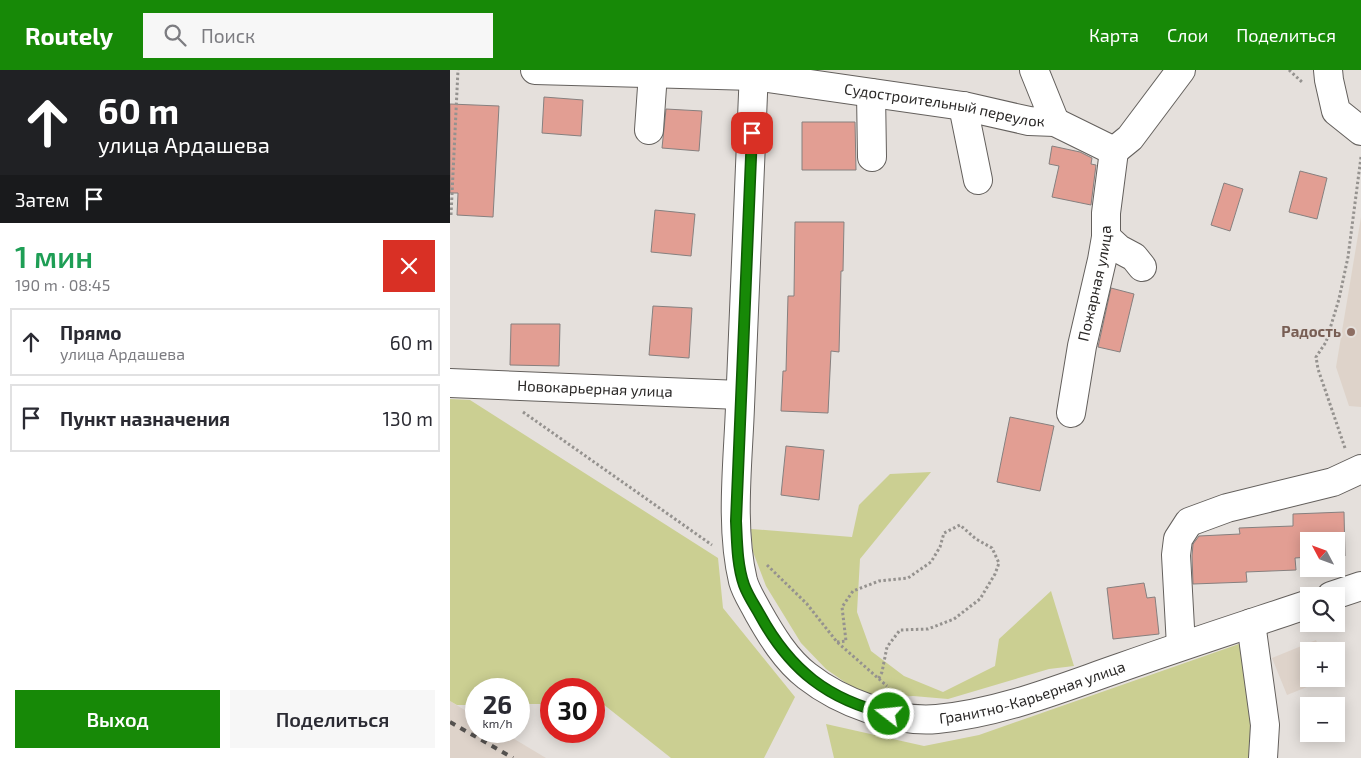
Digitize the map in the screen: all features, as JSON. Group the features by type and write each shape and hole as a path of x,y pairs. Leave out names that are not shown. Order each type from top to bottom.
{"street":[{"name":"Судостроительный переулок","path":"535,70 754,73 871,93 963,106 1029,120 1055,122 1114,151"},
{"path":"1034,70 1055,122"},
{"path":"1114,151 1130,138 1181,70"},
{"path":"1328,70 1336,111 1361,131"},
{"path":"649,130 653,73"},
{"path":"740,565 736,521 754,73"},
{"path":"871,93 872,157"},
{"path":"963,106 978,180"},
{"name":"Пожарная улица","path":"1071,413 1082,346 1106,237 1106,213 1114,151"},
{"path":"1106,237 1118,249 1134,257 1142,268"},
{"name":"Новокарьерная улица","path":"450,383 740,395"},
{"path":"1181,646 1176,555 1178,539 1189,522 1227,508 1333,482 1357,471"},
{"name":"Гранитно-Карьерная улица","path":"740,565 764,622 783,652 806,675 833,694 872,710 905,718 934,720 968,715 1020,703 1181,646 1300,607"},
{"path":"1345,591 1361,586"},
{"path":"1251,623 1265,725 1263,758"}],"path":[{"path":"451,215 458,70"},
{"path":"1357,471 1318,370 1316,357 1326,342 1339,299 1348,257 1361,158"},
{"path":"516,407 740,565 754,552 807,604 837,642 878,680 893,691"},
{"path":"837,642 846,641 842,607 853,591 879,581 908,578 931,562 940,547 944,533 960,525 976,539 992,548 999,563 995,574 980,599 954,619 928,629 900,630 887,646 882,672 878,680"}],"shaded area":[{"name":"Радость","path":"1361,217 1361,407 1349,406 1336,367"},
{"path":"1300,647 1300,687 1307,687 1287,695 1272,658"},
{"path":"450,701 465,710 465,743 521,743 546,758 450,758"}],"green space":[{"path":"450,399 470,400 718,558 723,608 795,697 764,758 671,758 605,706 605,678 540,678 540,704 530,704 530,678 465,678 465,705 457,705 450,701"},
{"path":"931,472 860,559 857,612 871,651 904,676 943,692 995,666 999,639 1051,591 1074,666 1049,669 948,699 913,696 886,698 856,690 826,669 801,643 766,586 753,552 751,529 852,537 859,505 890,474"},
{"path":"1239,644 1247,668 1256,758 834,758 826,724 924,746 979,735"}],"building":[{"path":"544,97 583,100 581,136 542,133"},
{"path":"450,104 499,106 493,217 457,215 458,193 450,193"},
{"path":"666,109 702,111 699,151 662,148"},
{"path":"802,122 855,122 856,170 802,170"},
{"path":"1052,146 1080,152 1092,158 1091,164 1096,165 1091,205 1052,197 1059,166 1049,164"},
{"path":"1300,171 1327,178 1317,219 1289,212"},
{"path":"1224,183 1243,189 1230,231 1211,225"},
{"path":"655,210 695,214 691,256 651,252"},
{"path":"795,222 844,222 839,352 831,351 828,413 781,411 783,371 786,371 788,296 794,296"},
{"path":"1111,288 1134,294 1120,352 1098,347"},
{"path":"653,306 692,308 689,358 649,355"},
{"path":"511,324 560,324 559,366 510,365"},
{"path":"1010,417 1054,426 1040,491 997,482"},
{"path":"786,446 824,450 819,500 781,495"},
{"path":"1344,512 1344,532 1300,532 1300,558 1295,558 1296,570 1246,572 1247,582 1193,584 1193,544 1199,536 1240,534 1239,528 1293,526 1293,514"},
{"path":"1144,583 1147,598 1155,597 1159,634 1113,639 1107,588"}],"railway":[{"path":"450,722 513,758"}],"place":[{"name":"Радость","path":"1351,332"}],"route":[{"path":"752,133 736,521 737,546 744,584 764,622 783,652 806,675 833,694 872,710 889,714"}]}
